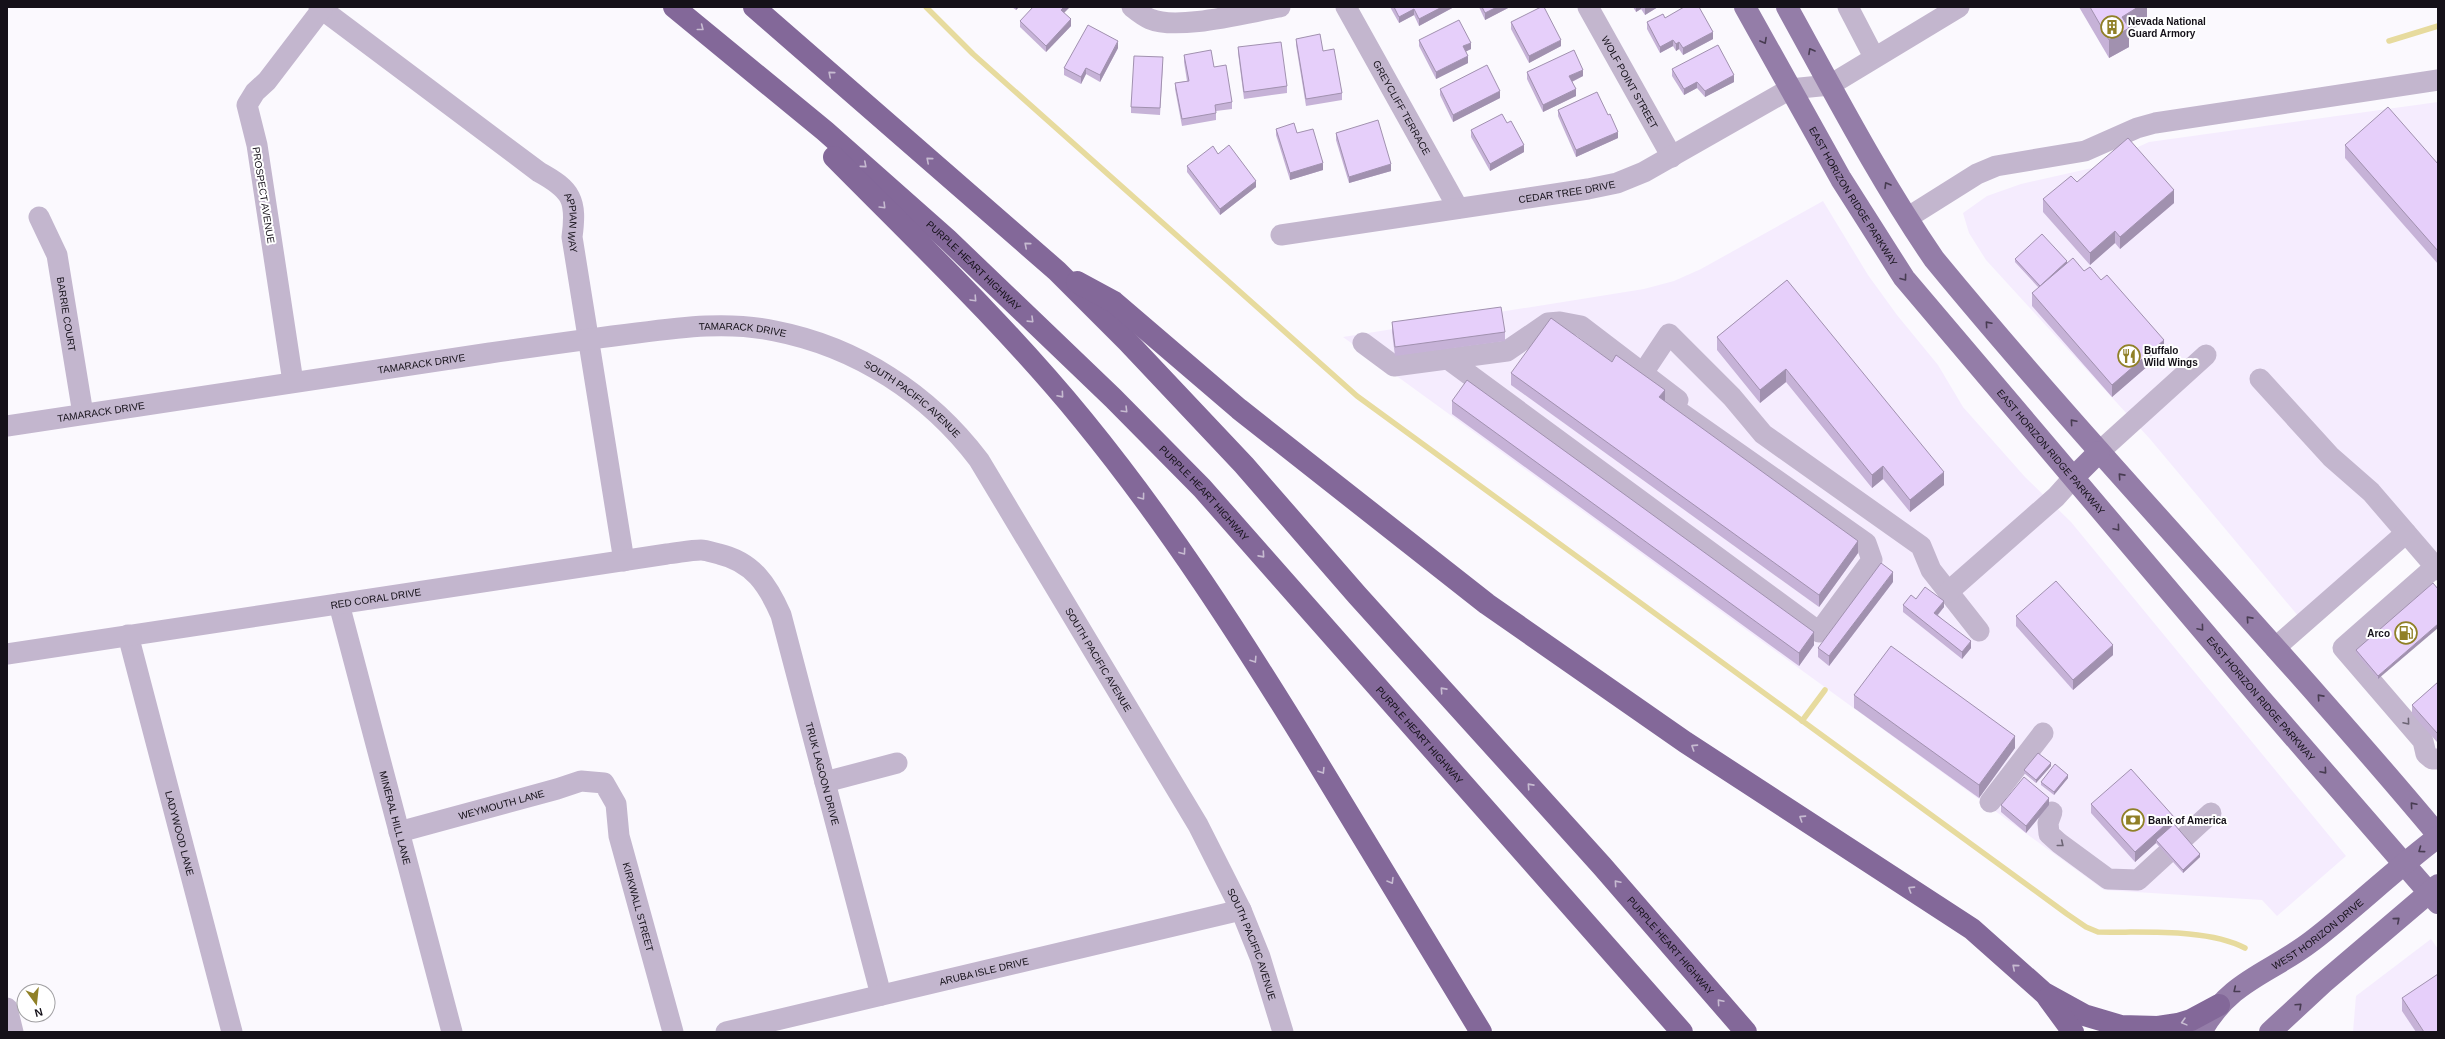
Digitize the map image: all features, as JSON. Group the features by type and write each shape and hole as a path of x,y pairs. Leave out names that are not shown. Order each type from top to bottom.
{"highway":[{"name":"PURPLE HEART HIGHWAY","path":"674,7 728,49 947,239 1113,398 1202,488 1682,1032"},
{"name":"PURPLE HEART HIGHWAY","path":"754,7 1056,271 1244,465 1358,595 1602,866 1746,1032"},
{"path":"728,49 972,297 1083,420 1198,573 1368,844 1481,1032"},
{"path":"1056,271 1114,302 1245,414 1487,604 1685,742 1972,929 2044,993 2073,1032"},
{"path":"2044,993 2084,1015 2121,1026 2133,1027 2158,1027 2178,1024 2191,1020 2219,1005"}],"main road":[{"name":"EAST HORIZON RIDGE PARKWAY","path":"1745,7 1790,89 1865,219 1904,278 2403,862 2435,893"},
{"path":"1787,7 1907,218 1934,259 1964,296 2099,452 2275,648 2438,836"},
{"path":"2074,477 2099,452"},
{"name":"WEST HORIZON DRIVE","path":"2201,1032 2219,1005 2250,978 2310,943 2403,862 2438,836"},
{"path":"2270,1032 2323,983 2435,893"}],"street":[{"path":"1132,7 1150,19 1169,23 1190,22 1280,7"},
{"name":"GREYCLIFF TERRACE","path":"1346,7 1458,208"},
{"name":"WOLF POINT STREET","path":"1588,7 1672,157"},
{"path":"1848,7 1874,57"},
{"path":"1830,85 1959,7"},
{"name":"APPIAN WAY","path":"321,8 539,172 559,183 572,198 575,214 572,237 590,338 624,561"},
{"name":"PROSPECT AVENUE","path":"293,382 257,145 247,105 255,92 267,81 321,8"},
{"path":"1907,218 1977,174 1996,166 2085,151 2101,146 2137,128 2155,123 2438,80"},
{"name":"CEDAR TREE DRIVE","path":"1282,235 1588,189 1617,183 1672,157 1790,89 1830,85"},
{"name":"BARRIE COURT","path":"39,217 58,255 83,414"},
{"path":"1363,342 1394,366 1507,351 1548,323 1560,322 1580,326 1678,400 1674,408 1866,543 1872,560 1819,632 1448,359"},
{"name":"TAMARACK DRIVE","path":"7,426 590,338 711,325 744,326 775,330 836,348"},
{"path":"1643,373 1669,334 1732,397 1763,434 1921,546 1931,570 1979,631"},
{"name":"SOUTH PACIFIC AVENUE","path":"836,348 905,386 957,433 979,460 1198,825 1241,910 1260,957 1283,1032"},
{"path":"2099,452 2206,355"},
{"path":"2260,379 2331,457 2370,492 2436,568 2343,648 2423,741 2426,754 2432,760 2438,759"},
{"path":"1948,592 2056,497 2074,477"},
{"path":"2275,648 2406,533"},
{"name":"RED CORAL DRIVE","path":"7,654 702,550 743,563"},
{"name":"TRUK LAGOON DRIVE","path":"743,563 758,575 770,590 781,615 881,995"},
{"name":"MINERAL HILL LANE","path":"339,604 452,1032"},
{"name":"LADYWOOD LANE","path":"128,635 232,1032"},
{"path":"1990,802 2043,733"},
{"path":"824,782 897,763"},
{"name":"WEYMOUTH LANE","path":"399,832 557,789 581,781 604,783"},
{"name":"KIRKWALL STREET","path":"604,783 616,804 619,836 672,1032"},
{"path":"2052,812 2048,823 2049,834 2059,843 2108,879 2138,880 2211,813"},
{"name":"ARUBA ISLE DRIVE","path":"726,1032 1241,910"},
{"path":"7,1008 13,1032"}],"shaded area":[{"path":"2438,102 2438,570 2406,533 2304,623 2150,439 1986,260 1969,233 1963,213 1987,196 2021,184 2092,168 2149,142"},
{"path":"1823,201 1868,275 1897,315 1938,365 1963,407 2025,477 2071,522 2346,856 2277,916 2262,900 2104,890 1343,337 1644,289 1674,281 1701,269"},
{"path":"2431,939 2438,949 2438,1032 2353,1032 2356,996"}],"building":[{"path":"1033,7 1064,7 1061,10 1071,19 1046,46 1020,21"},
{"path":"1394,7 1442,7 1419,19 1414,9 1399,17"},
{"path":"1482,7 1497,7 1485,13"},
{"path":"1541,7 1544,7 1561,40 1529,56 1511,22"},
{"path":"1684,7 1699,7 1713,32 1683,48 1679,42 1676,44 1673,40 1660,47 1647,22 1663,14 1665,18"},
{"path":"2090,7 2138,7 2122,17 2129,28 2109,40"},
{"path":"1459,20 1471,43 1463,46 1468,56 1436,72 1419,40"},
{"path":"1088,25 1118,41 1100,75 1086,68 1081,77 1064,68"},
{"path":"1320,34 1323,51 1334,49 1342,93 1306,99 1296,39"},
{"path":"1281,42 1287,86 1244,92 1238,47"},
{"path":"1718,45 1734,75 1705,91 1697,82 1684,89 1672,69"},
{"path":"1211,50 1214,67 1226,65 1232,102 1215,105 1216,113 1182,119 1175,83 1189,81 1184,55"},
{"path":"1574,50 1583,70 1569,76 1576,89 1543,105 1527,72"},
{"path":"1134,56 1163,57 1160,108 1131,107"},
{"path":"1487,65 1500,91 1453,115 1440,89"},
{"path":"1597,92 1608,115 1610,114 1618,132 1576,150 1558,110"},
{"path":"2388,107 2438,164 2438,251 2345,145"},
{"path":"1502,114 1507,123 1511,121 1524,145 1490,164 1471,130"},
{"path":"1378,120 1391,164 1349,177 1336,133"},
{"path":"1294,123 1297,133 1313,129 1323,163 1290,173 1276,129"},
{"path":"2128,138 2174,190 2120,237 2115,231 2090,253 2043,199 2071,176 2077,182"},
{"path":"1229,145 1256,181 1220,209 1187,166 1213,146 1218,154"},
{"path":"2042,234 2067,261 2040,286 2015,259"},
{"path":"2073,258 2084,271 2090,267 2101,280 2107,275 2164,340 2112,385 2032,293"},
{"path":"1787,280 1944,472 1910,500 1883,466 1872,475 1786,369 1760,390 1717,337"},
{"path":"1501,307 1505,332 1395,347 1392,322"},
{"path":"1551,318 1612,362 1616,355 1665,390 1659,397 1858,541 1819,595 1511,373"},
{"path":"1467,380 1814,632 1799,653 1452,401"},
{"path":"1881,563 1893,572 1829,656 1818,648"},
{"path":"2056,581 2113,645 2073,680 2016,616"},
{"path":"2433,583 2438,589 2438,624 2378,676 2356,650"},
{"path":"1925,587 1944,601 1934,613 1971,641 1962,652 1903,605 1911,595 1916,599"},
{"path":"1891,646 2015,736 1979,785 1854,695"},
{"path":"2438,682 2438,732 2437,733 2412,705"},
{"path":"2038,753 2051,763 2036,780 2024,770"},
{"path":"2055,764 2068,775 2054,792 2041,782"},
{"name":"Bank of America","path":"2131,769 2174,817 2135,852 2091,804"},
{"path":"2024,777 2049,798 2026,826 2001,805"},
{"path":"2174,824 2200,854 2183,870 2156,840"},
{"path":"2438,974 2438,1032 2424,1032 2402,998"}],"waterway":[{"path":"926,7 973,54 1357,396 2067,914 2086,927 2098,932 2193,934 2212,937 2245,948"},
{"path":"2389,41 2438,26"},
{"path":"1802,721 1825,690"}],"place":[{"name":"Nevada National Guard Armory","path":"2112,27"},
{"name":"Buffalo Wild Wings","path":"2129,356"},
{"name":"Arco","path":"2406,633"},
{"name":"Bank of America","path":"2133,820"}]}
